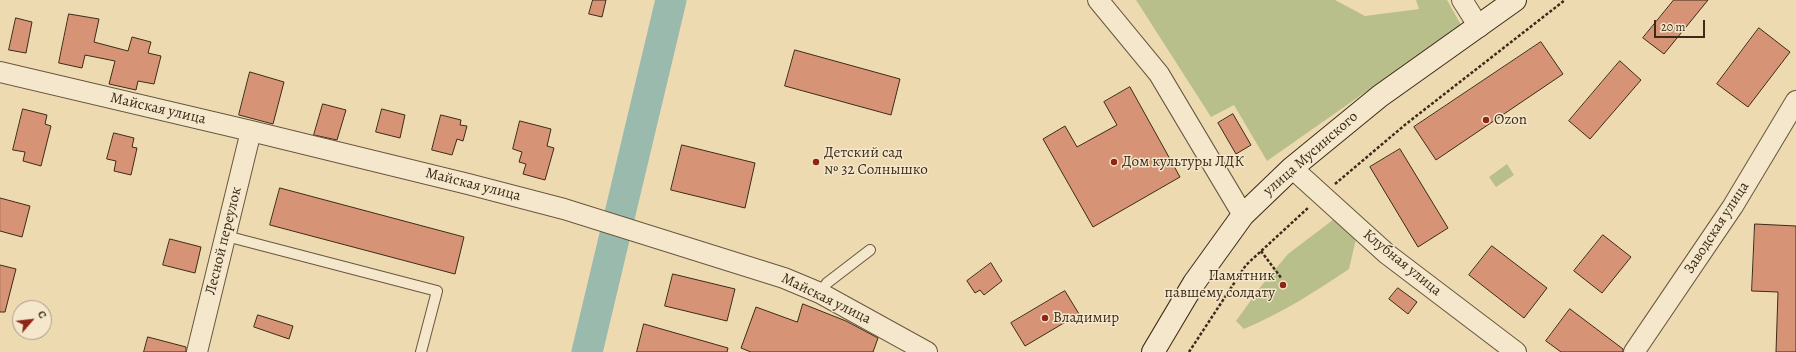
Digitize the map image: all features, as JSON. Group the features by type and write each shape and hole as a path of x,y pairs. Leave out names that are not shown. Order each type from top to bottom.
{"street":[{"path":"1098,0 1159,74 1243,215"},
{"path":"1462,0 1479,27"},
{"name":"улица Мусинского","path":"1153,352 1194,283 1243,215 1292,168 1380,96 1515,0"},
{"name":"Майская улица","path":"0,73 251,131 468,184 593,218 784,278 820,293 927,352"},
{"name":"Заводская улица","path":"1634,352 1733,206 1796,101"},
{"name":"Лесной переулок","path":"197,352 251,131"},
{"name":"Клубная улица","path":"1292,168 1387,254 1516,352"}],"lane":[{"path":"226,236 436,290 421,352"},
{"path":"820,293 827,283 870,250"}],"path":[{"path":"1189,352 1246,265 1322,195 1406,124 1565,0"},
{"path":"1261,251 1282,279"}],"green space":[{"path":"1136,0 1335,0 1365,16 1419,9 1416,0 1447,0 1461,25 1267,161 1234,105 1211,117"},
{"path":"1507,164 1514,175 1496,187 1489,177"},
{"path":"1338,216 1356,239 1349,269 1298,302 1244,329 1236,321 1262,285 1288,254"}],"building":[{"path":"593,0 606,0 602,17 589,14"},
{"path":"1674,0 1708,0 1664,54 1643,38"},
{"path":"69,14 99,19 94,42 128,51 132,37 151,42 148,53 161,56 154,84 138,81 136,90 109,84 115,61 85,55 82,68 59,63"},
{"path":"16,18 32,22 26,53 9,50"},
{"path":"1759,28 1790,52 1748,107 1717,84"},
{"path":"1541,42 1563,74 1436,160 1414,127"},
{"path":"795,50 900,79 891,115 785,86"},
{"path":"1620,61 1641,80 1590,139 1569,121"},
{"path":"250,72 284,82 273,124 239,115"},
{"name":"Дом культуры ЛДК","path":"1130,87 1180,177 1093,227 1043,139 1065,126 1077,147 1117,125 1104,102"},
{"path":"323,104 346,110 337,140 314,135"},
{"path":"23,109 47,115 45,124 51,126 41,166 23,161 25,152 13,150"},
{"path":"382,109 405,115 400,138 376,132"},
{"path":"1233,114 1251,145 1236,154 1218,123"},
{"path":"441,115 461,120 460,125 467,126 463,141 457,139 452,155 432,150"},
{"path":"520,121 551,129 547,146 554,148 545,180 523,174 526,164 519,162 522,152 513,149"},
{"path":"114,133 134,138 132,147 137,148 131,175 114,171 116,161 107,159"},
{"path":"682,145 755,163 745,208 671,190"},
{"path":"1400,149 1448,228 1418,247 1370,167"},
{"path":"280,188 464,237 455,274 270,225"},
{"path":"0,198 30,206 22,237 0,231"},
{"path":"1755,224 1796,226 1796,352 1776,352 1778,292 1752,291"},
{"path":"1603,235 1631,257 1602,293 1574,271"},
{"path":"170,239 201,247 195,273 163,265"},
{"path":"1492,246 1547,288 1524,318 1469,275"},
{"path":"991,263 1002,281 984,295 980,290 975,293 967,281"},
{"path":"0,265 16,269 5,312 0,312"},
{"path":"673,274 735,289 727,321 665,306"},
{"path":"1398,288 1417,302 1408,314 1389,299"},
{"name":"Владимир","path":"1065,291 1079,314 1025,346 1011,323"},
{"path":"803,304 846,321 878,338 873,352 751,352 741,348 756,307 797,322"},
{"path":"1570,309 1623,349 1623,352 1561,352 1546,341"},
{"path":"258,315 293,326 289,339 254,327"},
{"path":"644,324 728,348 727,352 637,352"},
{"path":"148,337 186,347 186,352 144,352"}],"waterway":[{"path":"587,352 671,0"}],"place":[{"name":"Ozon","path":"1486,120"},
{"name":"Детский сад № 32 Солнышко","path":"816,162"},
{"name":"Дом культуры ЛДК","path":"1114,162"},
{"name":"Памятник павшему солдату","path":"1283,285"},
{"name":"Владимир","path":"1045,318"}]}
